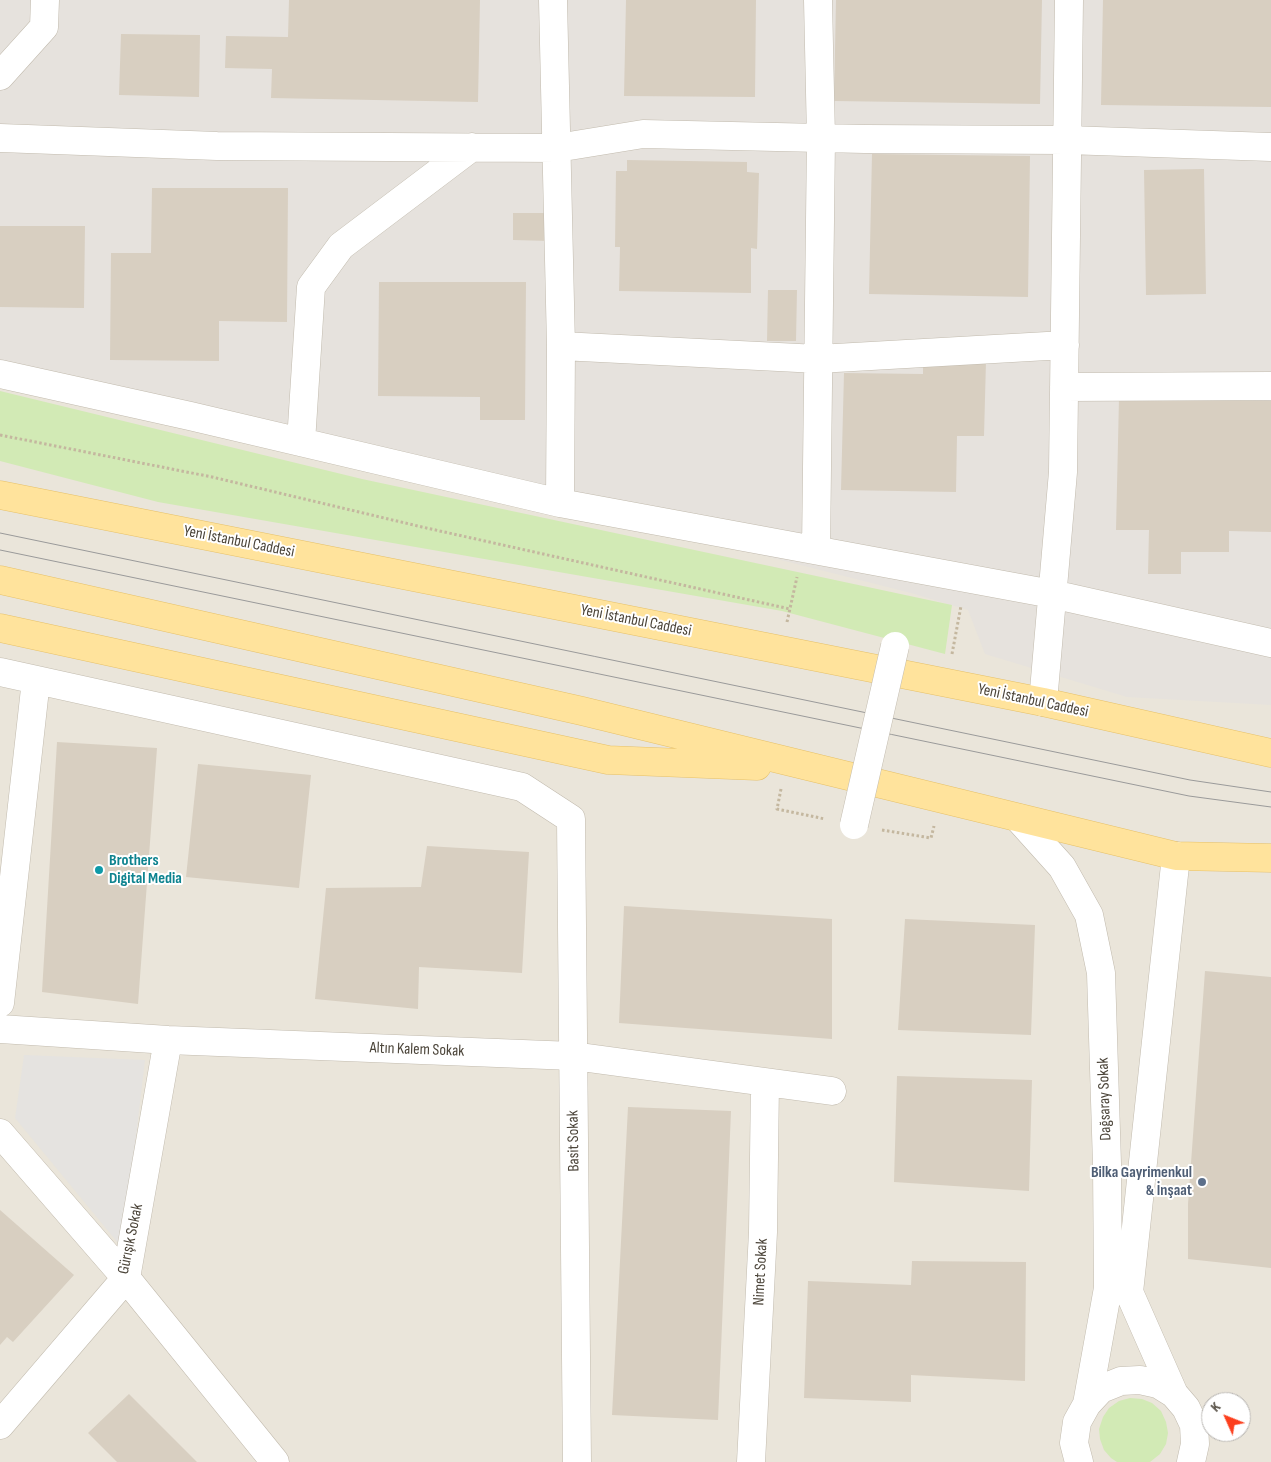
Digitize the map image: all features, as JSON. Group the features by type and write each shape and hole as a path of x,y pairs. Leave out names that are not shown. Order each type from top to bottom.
{"main road":[{"name":"Yeni İstanbul Caddesi","path":"0,494 1043,702 1271,753"},
{"path":"0,580 582,711 1176,856 1271,858"},
{"path":"0,628 608,760 812,767"}],"street":[{"path":"0,76 44,27 46,0"},
{"path":"553,0 561,346 560,503"},
{"path":"809,549 818,358 821,138 818,0"},
{"path":"1043,702 1063,472 1069,0"},
{"path":"0,138 217,146 557,148 643,134 1067,140 1271,147"},
{"path":"301,442 311,287 341,246 472,147"},
{"path":"561,346 818,358 1064,345"},
{"path":"0,374 560,503 1052,594 1271,643"},
{"path":"1064,387 1271,386"},
{"path":"854,825 895,646"},
{"path":"0,672 36,680 0,1003"},
{"name":"Basit Sokak","path":"36,680 522,787 571,819 577,1462"},
{"name":"Dağsaray Sokak","path":"1018,818 1062,867 1089,915 1101,973 1107,1164 1108,1288 1087,1404"},
{"path":"1176,856 1129,1292 1174,1394 1186,1408 1194,1425 1200,1458"},
{"name":"Altın Kalem Sokak","path":"0,1030 168,1040 573,1056 832,1091"},
{"name":"Gürışık Sokak","path":"0,1425 126,1278 168,1040"},
{"name":"Nimet Sokak","path":"751,1462 763,1232 765,1082"},
{"path":"0,1133 126,1278 275,1462"},
{"path":"1079,1462 1074,1443 1077,1422 1087,1404 1102,1389 1121,1381 1140,1380 1158,1384 1174,1394"}],"path":[{"path":"0,435 212,477 422,527 790,608"},
{"path":"787,623 809,549"},
{"path":"951,660 967,578"}],"shaded area":[{"path":"0,0 1271,0 1271,1462 0,1462"},
{"path":"0,0 1271,0 1271,705 1127,697 985,654 968,610 911,593 765,556 60,402 0,381"},
{"path":"24,1055 145,1060 123,1249 15,1118"}],"green space":[{"path":"0,391 362,479 952,605 945,654 782,611 158,502 0,461"},
{"path":"1130,1398 1142,1399 1152,1403 1161,1411 1166,1422 1168,1433 1166,1444 1160,1454 1150,1462 1117,1462 1104,1450 1100,1439 1099,1429 1103,1417 1109,1408 1119,1401"}],"building":[{"path":"289,0 480,0 478,102 271,98 272,69 225,68 226,36 288,37"},
{"path":"626,0 756,0 755,97 624,96"},
{"path":"836,0 1042,0 1040,104 834,101"},
{"path":"1103,0 1271,0 1271,107 1101,105"},
{"path":"121,34 200,35 199,97 119,95"},
{"path":"872,154 1030,156 1028,297 869,294"},
{"path":"627,160 747,162 747,172 759,173 757,249 751,248 751,293 619,291 620,247 615,247 616,171 627,171"},
{"path":"1204,169 1206,294 1146,295 1144,170"},
{"path":"152,188 288,188 287,322 219,321 219,361 110,360 111,253 151,253"},
{"path":"513,213 551,213 550,241 513,240"},
{"path":"0,226 85,226 84,308 0,307"},
{"path":"379,282 526,282 525,420 480,420 480,397 378,396"},
{"path":"768,290 797,290 796,341 767,341"},
{"path":"923,360 986,361 984,436 957,436 956,492 841,490 844,373 923,374"},
{"path":"1119,398 1271,401 1271,532 1229,531 1229,552 1181,552 1181,574 1148,574 1149,530 1116,530"},
{"name":"Brothers Digital Media","path":"57,742 157,748 138,1004 42,992"},
{"path":"198,764 311,775 299,888 186,877"},
{"path":"427,846 529,852 522,973 419,967 418,1009 315,999 326,888 421,887"},
{"path":"624,906 832,919 832,1039 619,1023"},
{"path":"905,919 1035,925 1031,1035 898,1030"},
{"path":"1205,971 1271,977 1271,1268 1188,1259 1188,1204"},
{"path":"897,1076 1032,1080 1029,1191 894,1182"},
{"path":"628,1107 731,1111 718,1420 612,1415"},
{"path":"0,1210 74,1275 13,1342 7,1337 0,1345"},
{"path":"912,1261 1026,1262 1025,1381 911,1375 911,1402 804,1398 808,1281 911,1285"},
{"path":"129,1394 197,1462 117,1462 88,1433"}],"tram line":[{"path":"0,533 1190,780 1271,792"},
{"path":"0,550 1189,796 1271,807"}],"place":[{"name":"Brothers Digital Media","path":"99,870"},
{"name":"Bilka Gayrimenkul & İnşaat","path":"1202,1182"}]}
